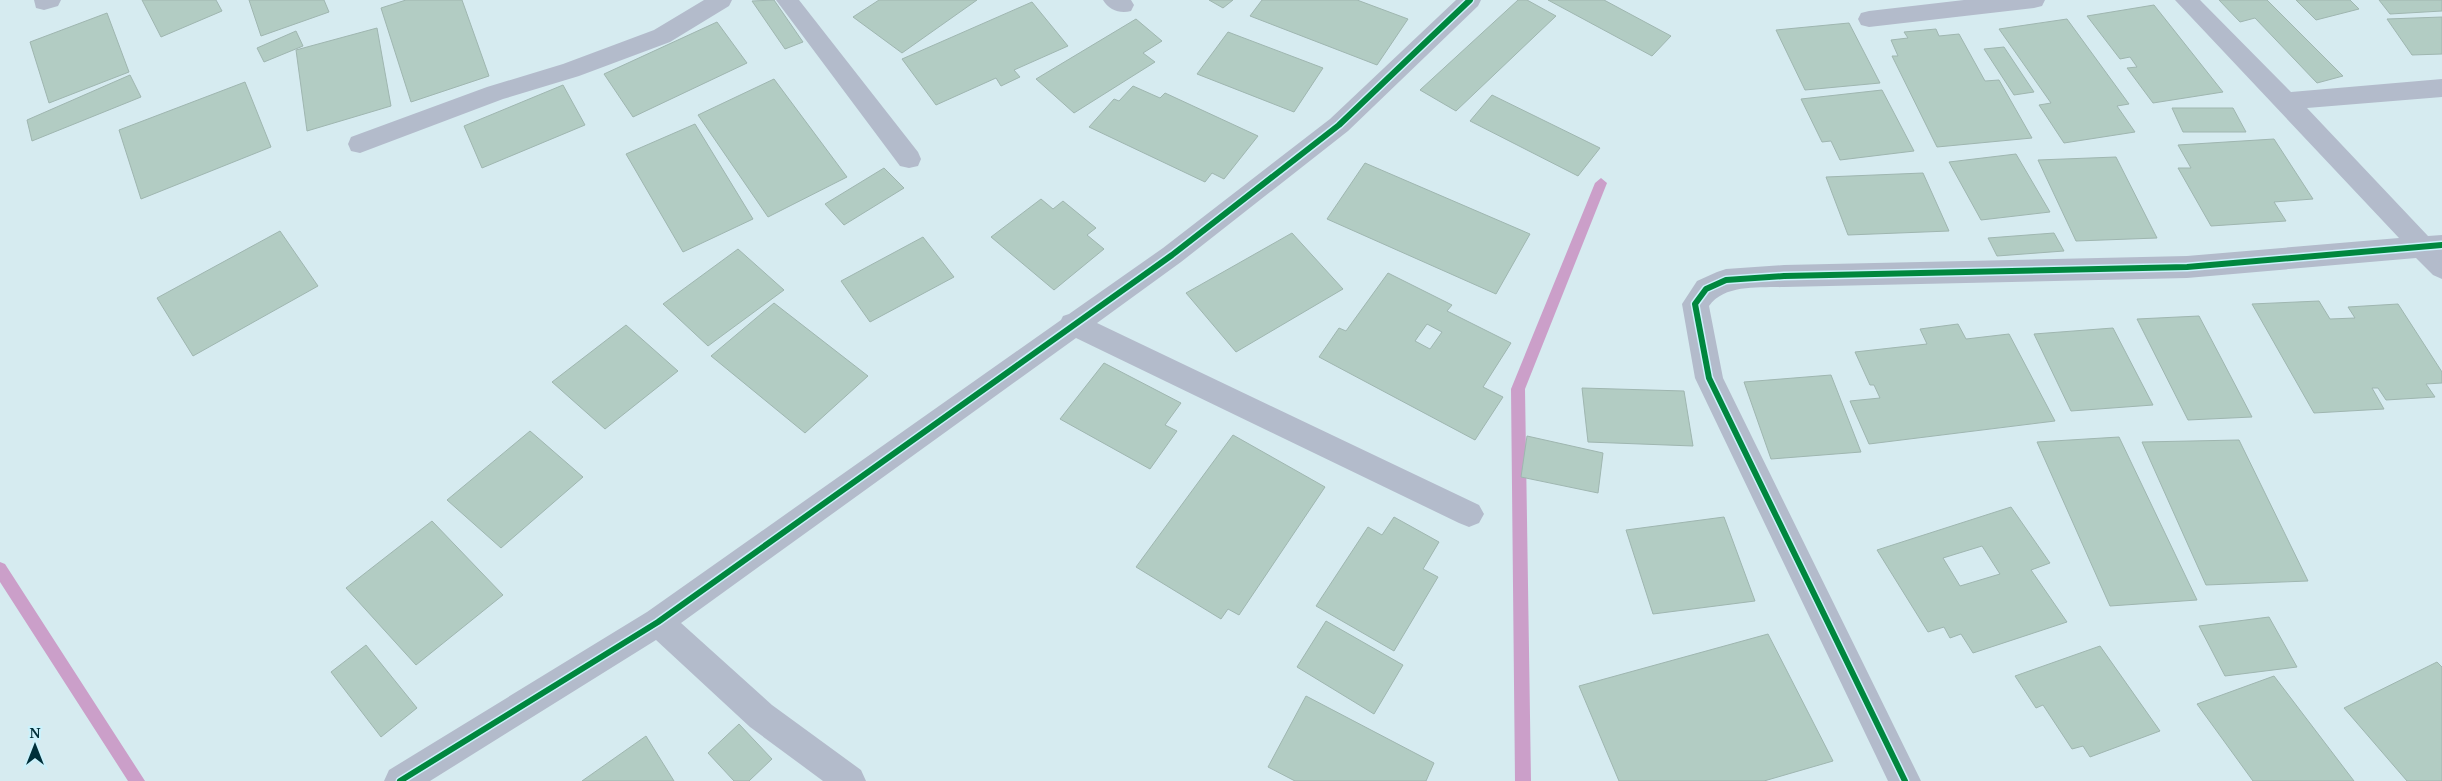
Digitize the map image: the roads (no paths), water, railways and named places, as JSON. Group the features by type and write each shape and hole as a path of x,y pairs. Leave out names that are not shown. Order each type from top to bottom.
{"street":[{"path":"360,144 495,93 571,70 662,36 721,0"},
{"path":"787,0 909,158"},
{"path":"400,781 658,622 1072,324 1172,255 1339,125 1470,0"},
{"path":"1869,19 2034,0"},
{"path":"2186,0 2432,246 2442,268"},
{"path":"2286,101 2442,88"},
{"path":"1905,781 1709,378 1694,304 1706,289 1726,280 1784,276 2187,267 2432,246"},
{"path":"1072,324 1469,514"},
{"path":"658,622 762,716 850,781"}],"waterway":[{"path":"1523,781 1518,389 1601,183"},
{"path":"0,569 137,781"}]}
